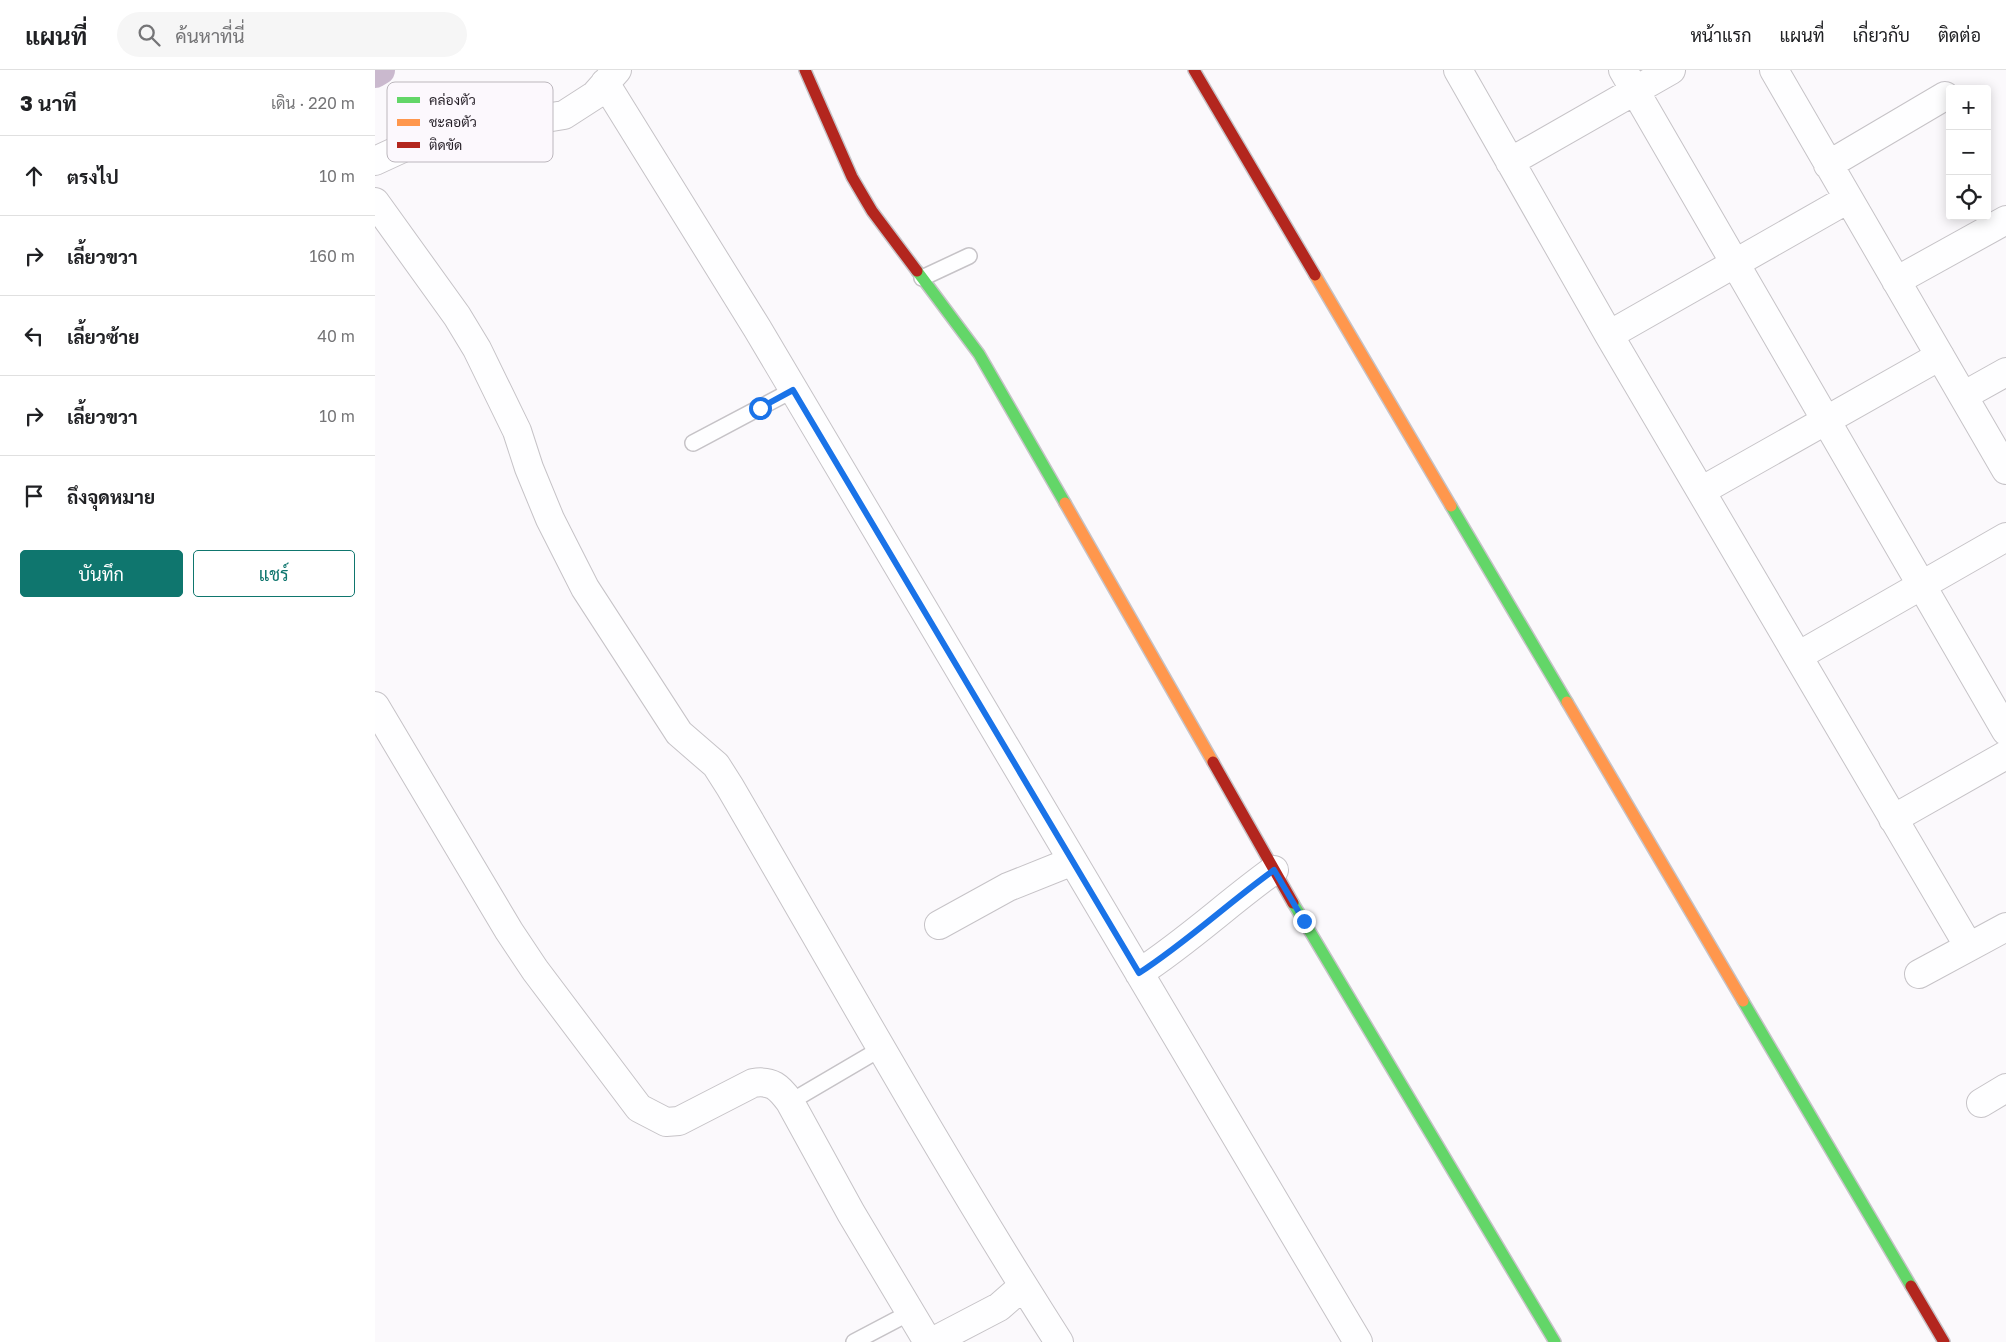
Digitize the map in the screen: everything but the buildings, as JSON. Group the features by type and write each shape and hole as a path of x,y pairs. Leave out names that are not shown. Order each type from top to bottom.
{"street":[{"path":"805,70 839,151 871,210 959,324 979,354 1274,870 1555,1342"},
{"path":"1193,70 1944,1342"},
{"path":"1458,70 1609,335 1969,947"},
{"path":"1510,162 1629,80 1671,70"},
{"path":"1774,70 2006,470"},
{"path":"553,117 564,115 595,95 611,76 793,390 1358,1342"},
{"path":"1629,80 1733,264 2006,731"},
{"path":"1828,165 1945,96"},
{"path":"375,161 387,155"},
{"path":"1609,335 1848,199"},
{"path":"375,202 457,316 477,349 517,431 529,468 550,519 585,588 679,733 716,765 730,787 1023,1286 1059,1342"},
{"path":"1896,281 2006,220"},
{"path":"1701,491 1939,356"},
{"path":"1963,396 2006,372"},
{"path":"1798,656 2006,537"},
{"path":"375,706 535,970 639,1108 666,1122 679,1121 753,1083 764,1081 779,1087 790,1102 851,1213 930,1342 999,1307 1023,1286"},
{"path":"1893,819 2006,755"},
{"path":"939,926 999,891 1036,874 1073,861"},
{"path":"1139,973 1185,942 1221,909 1274,870"},
{"path":"1919,974 2006,926"},
{"path":"1981,1103 2006,1088"}],"lane":[{"path":"922,278 969,256"},
{"path":"693,442 793,390"},
{"path":"790,1102 882,1048"},
{"path":"854,1342 911,1312"}],"waterway":[{"path":"375,73 380,70"}],"traffic: fast":[{"path":"917,271 979,354 1065,503"},
{"path":"1451,506 1567,702"},
{"path":"1293,903 1555,1342"},
{"path":"1743,1001 1911,1286"}],"traffic: slow":[{"path":"1315,275 1451,506"},
{"path":"1065,503 1213,762"},
{"path":"1567,702 1743,1001"}],"traffic: jam":[{"path":"805,70 852,177 872,211 917,271"},
{"path":"1194,70 1315,275"},
{"path":"1213,762 1293,903"},
{"path":"1911,1286 1944,1342"}],"route":[{"path":"760,408 793,390 1139,973 1185,942 1207,920 1274,870 1304,921"}]}
